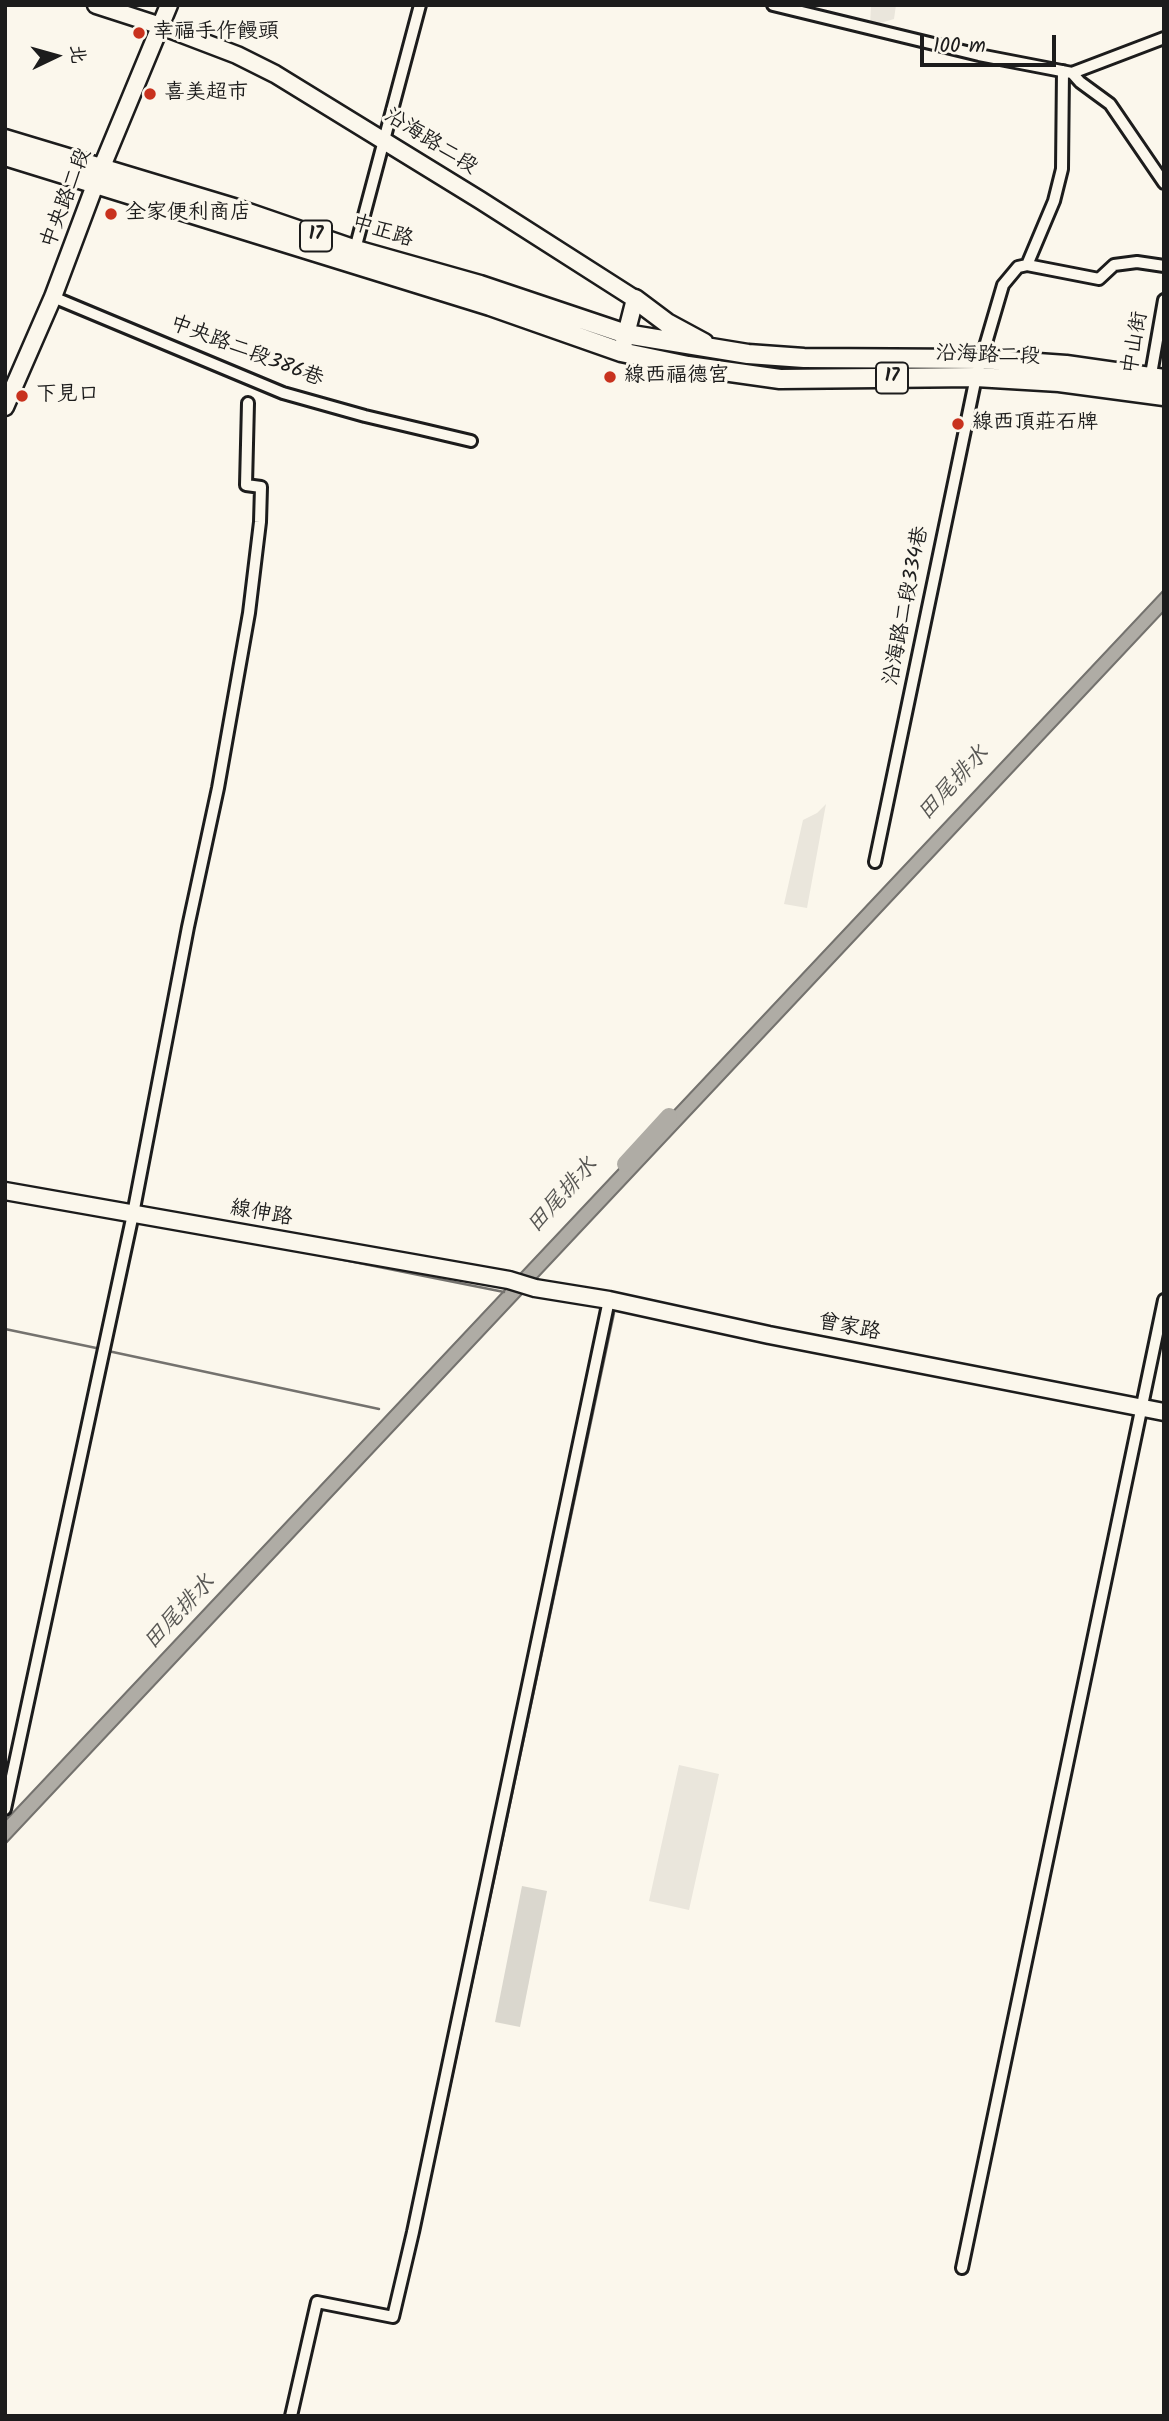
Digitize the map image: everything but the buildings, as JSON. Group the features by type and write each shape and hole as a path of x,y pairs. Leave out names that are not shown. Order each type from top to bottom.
{"main road":[{"name":"中正路","path":"5,139 98,176 353,256 490,306 623,343"},
{"name":"中正路","path":"5,156 98,176"},
{"path":"635,299 667,323 717,350"},
{"name":"沿海路二段","path":"623,343 804,358 979,368 1059,382 1157,386"},
{"name":"沿海路二段","path":"623,343 688,366 779,379 979,368"}],"street":[{"name":"沿海路二段","path":"96,5 237,55 275,74 635,299"},
{"name":"中央路二段","path":"5,407 53,297 98,176 169,5"},
{"path":"353,256 420,5"},
{"path":"773,5 979,55 1068,72 1110,104 1164,183"},
{"path":"1068,72 1164,38"},
{"path":"1068,72 1062,169 1054,201 1027,265 1099,279 1114,265 1137,262 1164,266"},
{"name":"沿海路二段334巷","path":"875,862 979,368 1003,285 1017,267 1027,265"},
{"name":"中央路二段386巷","path":"53,297 283,393 471,441"},
{"path":"623,343 635,299"},
{"name":"中山街","path":"1157,386 1164,300"},
{"path":"5,1809 133,1214 188,927 218,788 249,613 260,522 261,487 246,485 248,404"},
{"name":"線伸路","path":"5,1191 509,1279 528,1285"},
{"name":"曾家路","path":"528,1285 1164,1412"},
{"path":"291,2416 317,2302 393,2316 609,1300"},
{"path":"962,2268 1164,1300"}],"shaded area":[{"path":"871,5 896,5 894,19 870,26"},
{"path":"1164,590 1164,611 5,1844 5,1821"},
{"path":"826,804 807,908 784,904 803,820 817,813"},
{"path":"679,1765 719,1774 689,1910 649,1901"},
{"path":"522,1886 547,1891 520,2027 495,2022"}],"waterway":[{"name":"田尾排水","path":"625,1164 669,1116"},
{"path":"294,1250 504,1292"},
{"path":"437,2148 614,1313"},
{"path":"5,1329 101,1349"},
{"path":"108,1351 379,1409"}],"place":[{"name":"幸福手作饅頭","path":"139,33"},
{"name":"喜美超市","path":"150,94"},
{"name":"全家便利商店","path":"111,214"},
{"name":"線西福德宮","path":"610,377"},
{"name":"下見口","path":"22,396"},
{"name":"線西頂莊石牌","path":"958,424"}]}
